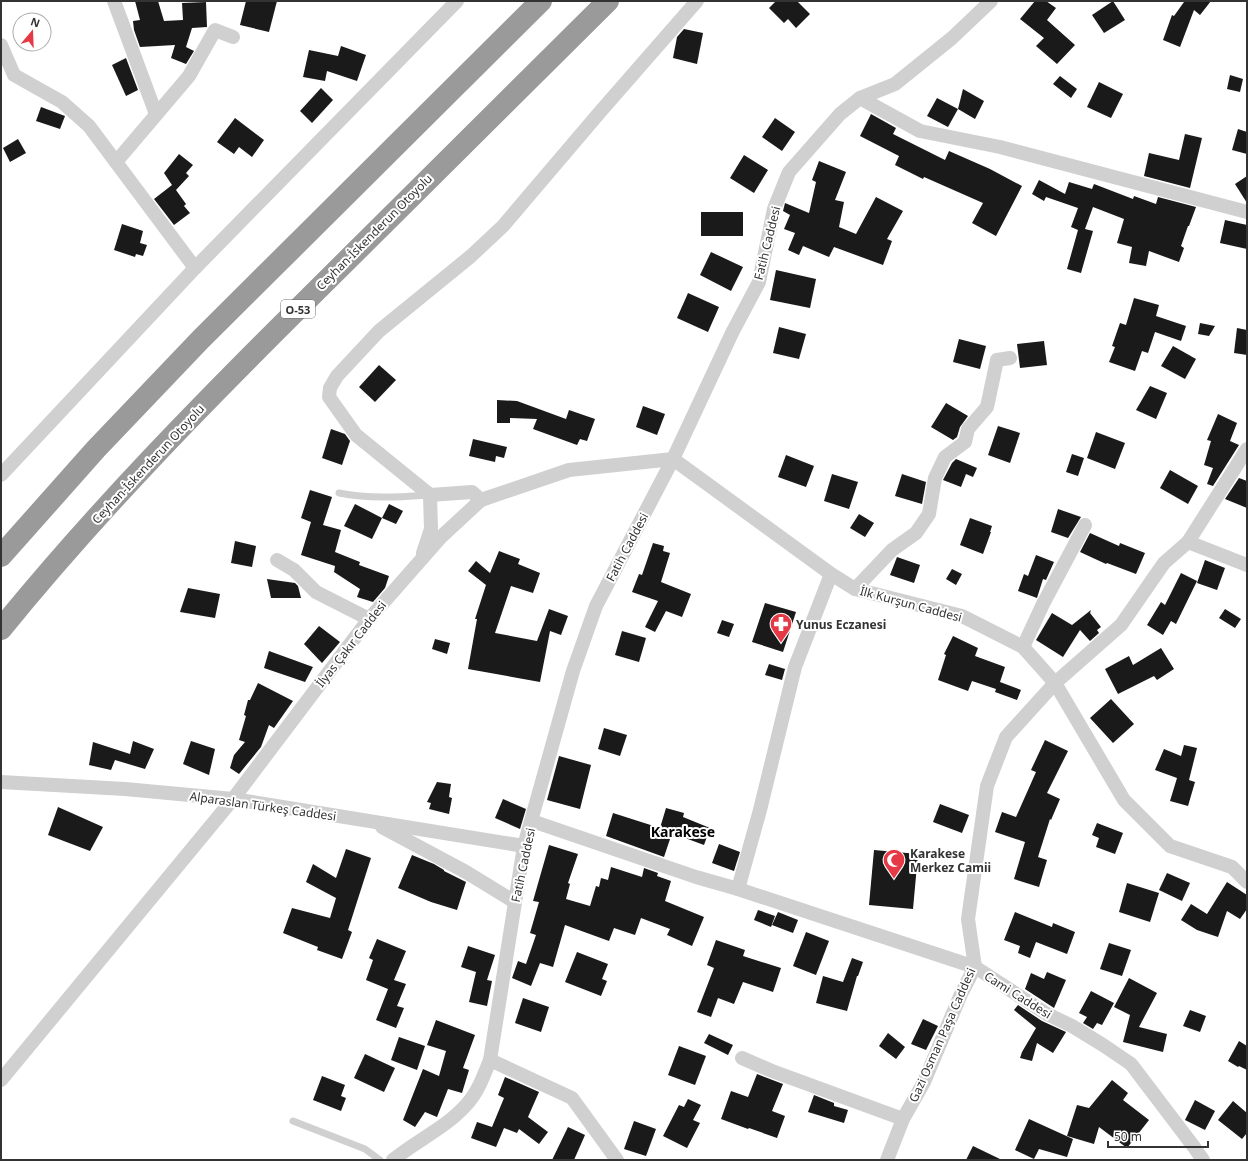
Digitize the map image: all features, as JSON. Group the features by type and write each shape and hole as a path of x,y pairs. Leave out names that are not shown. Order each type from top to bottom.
{"highway":[{"path":"1,556 96,449 201,339 541,1"},
{"name":"Ceyhan-İskenderun Otoyolu","path":"1,629 26,598 130,481 235,372 608,1"}],"street":[{"path":"114,1 156,114"},
{"path":"1,476 195,268 457,1"},
{"path":"674,459 569,470 481,500 472,492 430,495 356,435 329,397 330,388 337,376 379,331 471,256 504,226 600,112 698,1"},
{"name":"Fatih Caddesi","path":"393,1160 451,1121 469,1103 490,1060 524,846 573,671 596,606 674,459 732,333 759,282 774,209 789,172 840,114 860,98 896,84 952,38 991,1"},
{"path":"116,162 189,76 215,30 233,37"},
{"path":"1,45 14,76 62,102 90,126 195,268"},
{"path":"860,98 920,131 1000,147 1247,212"},
{"path":"855,589 892,550 916,532 929,514 935,478 945,457 965,442 968,430 986,406 997,360 1010,358"},
{"name":"Gazi Osman Paşa Caddesi","path":"887,1160 903,1119 924,1082 974,967 968,919 987,786 1006,737 1055,683 1121,625 1164,563 1188,542 1247,449"},
{"name":"İlk Kurşun Caddesi","path":"674,459 831,574 855,589 962,616 1023,647 1055,683 1124,800 1170,846 1232,867 1247,882"},
{"path":"420,562 431,529 430,495"},
{"name":"İlyas Çakır Caddesi","path":"1,1080 233,800 369,619 442,536 481,500"},
{"path":"1023,647 1043,604 1085,525"},
{"path":"1188,542 1247,565"},
{"path":"277,560 294,570 316,592 369,619"},
{"path":"738,889 760,810 795,667 831,574"},
{"name":"Alparaslan Türkeş Caddesi","path":"1,782 125,789 233,800 524,846"},
{"name":"Cami Caddesi","path":"532,821 974,967 1047,1014 1072,1026 1131,1064 1203,1160"},
{"path":"372,822 466,872 515,902"},
{"path":"742,1058 772,1071 903,1119"},
{"path":"490,1060 572,1098 617,1160"}],"lane":[{"path":"339,493 357,497 384,498 430,495"},
{"path":"293,1121 365,1149 380,1160"}],"building":[{"path":"135,1 158,1 164,21 183,20 182,3 206,2 207,27 192,28 186,47 194,51 186,64 171,58 175,45 140,47 134,30 133,21 140,20"},
{"path":"246,1 277,1 269,32 240,25"},
{"path":"776,1 797,1 810,14 796,28 788,19 784,23 769,8"},
{"path":"1035,1 1046,1 1056,8 1047,20 1075,45 1057,64 1036,46 1044,38 1020,19"},
{"path":"1113,1 1125,20 1104,33 1092,15"},
{"path":"1182,1 1211,1 1200,15 1194,10 1180,47 1163,40 1172,15 1174,16 1184,2"},
{"path":"684,29 703,33 697,64 673,58 677,37"},
{"path":"341,46 366,55 357,81 327,71 325,81 303,77 309,50 338,56"},
{"path":"126,58 138,90 126,96 112,65"},
{"path":"1230,75 1243,79 1240,92 1227,89"},
{"path":"1060,76 1077,89 1071,98 1053,84"},
{"path":"1099,82 1123,94 1111,118 1087,107"},
{"path":"321,88 333,100 312,123 300,111"},
{"path":"963,89 984,101 975,119 958,109"},
{"path":"937,98 958,109 948,127 927,116"},
{"path":"41,107 65,116 60,129 36,121"},
{"path":"871,114 896,128 893,134 945,160 949,151 990,169 1022,186 996,236 972,223 983,203 924,177 923,179 895,165 899,156 860,136"},
{"path":"235,118 264,140 252,157 239,147 234,154 217,142"},
{"path":"775,118 795,132 782,151 762,137"},
{"path":"1238,129 1247,132 1247,154 1232,150"},
{"path":"1185,134 1202,138 1190,188 1144,176 1149,153 1179,160"},
{"path":"18,139 26,153 10,162 3,148"},
{"path":"179,154 193,165 186,173 189,176 176,190 186,204 184,206 190,213 174,225 154,199 172,185 164,173"},
{"path":"744,155 768,170 754,193 730,178"},
{"path":"819,161 846,172 835,200 844,202 839,227 856,234 876,197 903,211 887,239 892,241 883,265 834,247 829,257 803,246 799,255 788,250 795,233 784,229 790,215 783,211 785,203 809,213 816,182 812,180"},
{"path":"1247,176 1247,203 1235,184"},
{"path":"1039,180 1065,194 1069,182 1092,189 1094,184 1133,199 1134,196 1156,204 1158,197 1196,207 1181,246 1184,248 1179,262 1149,251 1146,266 1129,263 1132,247 1117,243 1124,219 1093,207 1085,229 1093,231 1081,273 1067,269 1078,230 1071,227 1078,208 1046,197 1044,201 1032,194"},
{"path":"701,212 743,212 743,236 701,236"},
{"path":"1225,220 1247,225 1247,249 1220,243"},
{"path":"122,224 143,231 140,243 147,245 143,256 136,254 135,257 114,250"},
{"path":"711,252 743,267 731,291 700,275"},
{"path":"776,270 816,279 810,308 770,300"},
{"path":"688,293 719,307 708,332 677,318"},
{"path":"1134,298 1159,305 1156,316 1186,326 1181,341 1155,332 1148,353 1142,351 1135,371 1109,362 1115,347 1112,346 1120,323 1126,325"},
{"path":"1200,323 1215,326 1209,336 1198,334"},
{"path":"779,327 806,334 799,359 773,353"},
{"path":"1237,328 1247,330 1247,355 1234,353"},
{"path":"959,339 986,346 980,369 953,362"},
{"path":"1044,341 1047,365 1020,368 1017,344"},
{"path":"1173,346 1196,359 1185,379 1161,366"},
{"path":"379,365 396,380 375,402 359,387"},
{"path":"1150,386 1167,393 1156,419 1136,410"},
{"path":"497,400 517,401 566,419 569,410 595,419 587,441 580,439 577,445 533,429 537,419 510,418 510,423 497,423"},
{"path":"946,403 968,416 960,427 957,437 953,440 931,427"},
{"path":"643,406 665,414 657,435 636,427"},
{"path":"1218,414 1237,423 1230,441 1239,445 1213,486 1207,484 1213,468 1204,465 1211,441 1207,440"},
{"path":"998,426 1020,433 1010,463 988,455"},
{"path":"331,429 345,434 350,441 342,465 322,458"},
{"path":"1096,432 1125,443 1115,469 1087,458"},
{"path":"473,439 507,447 504,458 496,456 495,462 469,456"},
{"path":"1072,454 1084,458 1078,476 1066,472"},
{"path":"786,455 814,466 806,487 778,477"},
{"path":"956,459 977,468 973,477 966,474 961,487 943,480 952,463"},
{"path":"1170,470 1198,486 1188,504 1160,488"},
{"path":"832,474 858,482 849,509 824,501"},
{"path":"902,474 926,482 922,504 895,496"},
{"path":"1239,478 1247,481 1247,508 1225,499"},
{"path":"310,490 332,497 323,525 341,530 335,552 360,562 359,565 389,576 385,588 373,602 357,597 360,589 334,572 335,566 301,555 311,522 301,518"},
{"path":"355,504 382,518 372,539 344,526"},
{"path":"389,504 403,511 396,524 382,518"},
{"path":"1058,509 1081,517 1068,538 1051,532"},
{"path":"859,514 874,523 865,537 850,528"},
{"path":"970,518 992,526 983,554 960,545"},
{"path":"1090,533 1119,546 1120,543 1145,553 1136,574 1107,563 1106,564 1080,552"},
{"path":"235,541 256,546 252,567 231,563"},
{"path":"653,543 664,546 663,551 670,553 661,582 691,594 682,617 666,611 655,632 645,627 658,601 632,592 639,574 642,575"},
{"path":"499,551 520,559 518,564 540,573 533,593 511,586 495,633 537,641 549,609 568,616 561,635 550,631 540,682 468,669 477,619 475,619 486,585 468,571 476,561 490,573"},
{"path":"1036,555 1054,562 1046,580 1043,579 1037,598 1018,591 1024,574 1028,576"},
{"path":"897,557 920,565 914,583 890,575"},
{"path":"1205,560 1225,568 1217,590 1197,583"},
{"path":"952,569 962,574 956,585 946,579"},
{"path":"1181,573 1197,581 1176,624 1171,621 1163,635 1147,625 1161,602 1165,605"},
{"path":"267,579 295,583 298,586 301,598 271,598"},
{"path":"188,588 220,594 215,618 180,612"},
{"path":"765,603 796,612 783,652 752,642"},
{"path":"1225,609 1241,619 1235,628 1219,618"},
{"path":"1091,610 1090,613 1101,627 1097,630 1099,633 1090,641 1080,630 1063,657 1036,640 1052,613 1072,625"},
{"path":"722,620 734,624 729,637 717,633"},
{"path":"319,626 340,642 322,663 304,644"},
{"path":"622,631 646,638 639,662 615,655"},
{"path":"953,636 978,648 975,656 1005,667 1000,682 1021,690 1017,700 995,692 996,689 972,681 968,691 938,680 946,655 944,654"},
{"path":"435,639 450,643 447,654 432,649"},
{"path":"1161,648 1174,669 1157,680 1154,676 1118,694 1105,669 1129,656 1133,665"},
{"path":"269,651 313,667 305,682 264,668"},
{"path":"769,664 785,669 782,680 765,675"},
{"path":"258,683 293,701 274,728 269,725 261,747 239,774 230,768 234,755 245,742 239,740 246,716 244,715 248,700 250,700"},
{"path":"1111,699 1134,724 1113,743 1090,718"},
{"path":"604,728 627,735 620,756 598,749"},
{"path":"1045,740 1068,751 1047,793 1060,799 1051,820 1050,819 1038,857 1047,860 1039,887 1014,879 1025,842 995,832 1002,812 1016,817 1036,772 1031,770"},
{"path":"133,741 154,749 145,769 115,760 111,770 89,765 93,742 130,754"},
{"path":"191,741 215,749 209,775 183,764"},
{"path":"1184,745 1197,748 1189,780 1195,782 1188,806 1170,801 1177,778 1155,770 1164,749 1181,756"},
{"path":"559,756 591,765 580,809 547,800"},
{"path":"437,782 451,784 449,797 452,798 449,814 429,809 431,803 427,802"},
{"path":"503,799 526,809 520,829 495,818"},
{"path":"940,804 969,815 962,833 933,822"},
{"path":"58,807 103,827 90,851 48,835"},
{"path":"666,808 684,813 683,817 710,828 704,845 677,835 677,838 671,836 664,857 606,836 613,813 660,828"},
{"path":"1097,823 1123,833 1115,854 1096,847 1099,838 1092,835"},
{"path":"719,844 740,852 734,871 712,863"},
{"path":"549,845 578,854 568,883 570,884 566,899 590,906 596,886 599,887 601,878 608,880 611,867 642,877 644,868 658,873 657,876 671,881 665,901 704,917 692,946 667,935 670,929 641,918 635,935 614,928 609,941 565,925 553,967 540,963 531,986 512,978 518,961 526,964 536,935 530,933 539,902 533,901"},
{"path":"346,849 371,858 348,930 352,932 342,959 317,950 318,947 283,933 292,908 330,918 336,898 306,882 313,864 336,878"},
{"name":"Karakese Merkez Camii","path":"874,850 918,854 913,909 869,905"},
{"path":"412,855 434,864 466,882 457,910 431,902 398,888"},
{"path":"1167,873 1190,883 1182,901 1159,890"},
{"path":"1227,882 1247,895 1247,909 1240,919 1227,911 1218,937 1197,930 1181,920 1191,904 1207,914"},
{"path":"1127,883 1159,893 1150,922 1119,912"},
{"path":"758,910 775,916 771,927 754,920"},
{"path":"778,912 798,920 793,933 772,925"},
{"path":"1015,912 1052,927 1053,923 1075,932 1067,954 1036,942 1030,958 1018,953 1020,946 1004,940"},
{"path":"806,932 829,941 816,975 793,966"},
{"path":"377,939 406,951 394,980 406,984 397,1006 404,1008 396,1028 376,1020 388,989 366,980 373,960 369,958"},
{"path":"716,940 745,950 743,956 781,968 773,992 743,982 734,1004 718,998 711,1017 697,1012 714,968 707,965"},
{"path":"1109,943 1131,950 1122,976 1100,969"},
{"path":"468,946 495,955 487,980 492,981 487,1006 469,1002 476,972 461,967"},
{"path":"577,952 608,964 602,979 607,981 601,996 565,982"},
{"path":"852,958 863,962 857,976 847,1011 816,1003 823,976 843,982"},
{"path":"1047,972 1066,980 1054,1008 1025,989 1031,973 1044,979"},
{"path":"1129,978 1157,993 1139,1027 1167,1034 1163,1052 1123,1042 1130,1015 1114,1007"},
{"path":"1091,991 1114,1003 1102,1025 1097,1023 1093,1029 1083,1023 1087,1017 1079,1013"},
{"path":"523,998 549,1007 541,1032 515,1023"},
{"path":"1018,1005 1042,1021 1066,1032 1053,1053 1037,1043 1032,1061 1020,1058 1036,1028 1014,1010"},
{"path":"1190,1010 1206,1016 1200,1032 1183,1026"},
{"path":"923,1019 938,1026 926,1050 911,1044"},
{"path":"436,1020 475,1035 463,1068 469,1070 462,1093 448,1089 437,1117 425,1112 415,1127 403,1120 423,1069 439,1076 446,1051 427,1045"},
{"path":"888,1033 905,1047 896,1059 879,1046"},
{"path":"709,1034 733,1045 728,1055 704,1043"},
{"path":"399,1037 425,1046 417,1070 391,1060"},
{"path":"1239,1041 1247,1046 1247,1070 1228,1061"},
{"path":"679,1046 706,1056 695,1085 668,1075"},
{"path":"365,1054 395,1068 384,1092 354,1078"},
{"path":"757,1074 783,1084 772,1111 785,1116 777,1138 721,1119 731,1091 748,1097"},
{"path":"322,1076 345,1085 341,1096 346,1098 341,1111 313,1100"},
{"path":"505,1077 539,1092 528,1117 548,1132 539,1144 519,1129 517,1133 504,1128 496,1147 471,1138 477,1122 492,1127 504,1098 498,1095"},
{"path":"1112,1080 1128,1093 1123,1100 1149,1120 1127,1148 1099,1127 1094,1144 1067,1136 1077,1105 1089,1108"},
{"path":"814,1095 834,1103 834,1106 848,1110 844,1123 808,1112"},
{"path":"688,1099 701,1105 693,1120 700,1123 687,1148 663,1136 679,1105 684,1107"},
{"path":"1195,1100 1215,1111 1205,1130 1185,1120"},
{"path":"1233,1101 1247,1113 1247,1133 1242,1139 1218,1120"},
{"path":"1029,1119 1073,1139 1067,1157 1039,1149 1034,1159 1015,1150"},
{"path":"634,1121 656,1129 646,1156 624,1149"},
{"path":"568,1127 585,1135 574,1160 552,1160"},
{"path":"973,1146 1002,1160 966,1160"}],"place":[{"name":"Yunus Eczanesi","path":"781,644"},
{"name":"Karakese Merkez Camii","path":"894,880"}],"district":[{"name":"Karakese","path":"683,831"}]}
